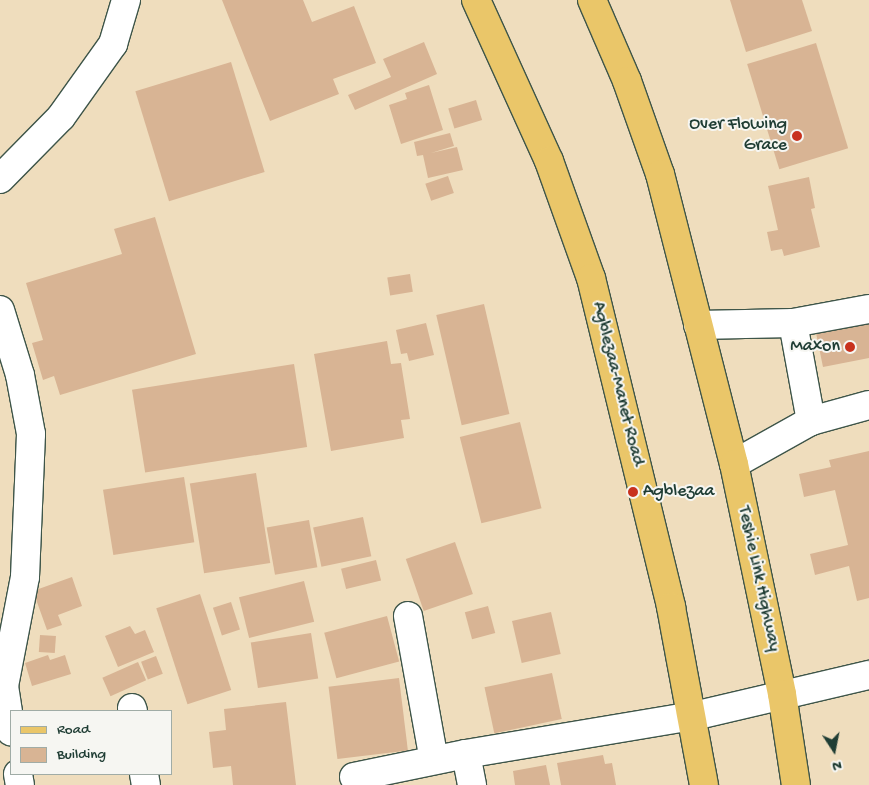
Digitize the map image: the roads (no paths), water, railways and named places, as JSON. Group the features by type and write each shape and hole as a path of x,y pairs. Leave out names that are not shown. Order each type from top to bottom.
{"main road":[{"name":"Agblezaa-Manet Road","path":"476,0 549,160 591,278 658,548 694,716 704,785"},
{"path":"592,0 627,81 660,174 734,464"},
{"name":"Teshie Link Highway","path":"734,464 782,694"},
{"path":"782,694 796,785"}],"street":[{"path":"0,178 61,117 113,44 126,0"},
{"path":"698,325 792,323 869,309"},
{"path":"0,310 20,375 31,434 25,577 2,686 10,726"},
{"path":"792,323 811,421"},
{"path":"734,464 811,421 869,405"},
{"path":"408,616 434,760"},
{"path":"354,777 466,754 694,716 869,675"},
{"path":"466,754 472,785"}],"place":[{"name":"Over Flowing Grace","path":"797,136"},
{"name":"Maxon","path":"850,347"},
{"name":"Agblezaa","path":"633,492"}]}
